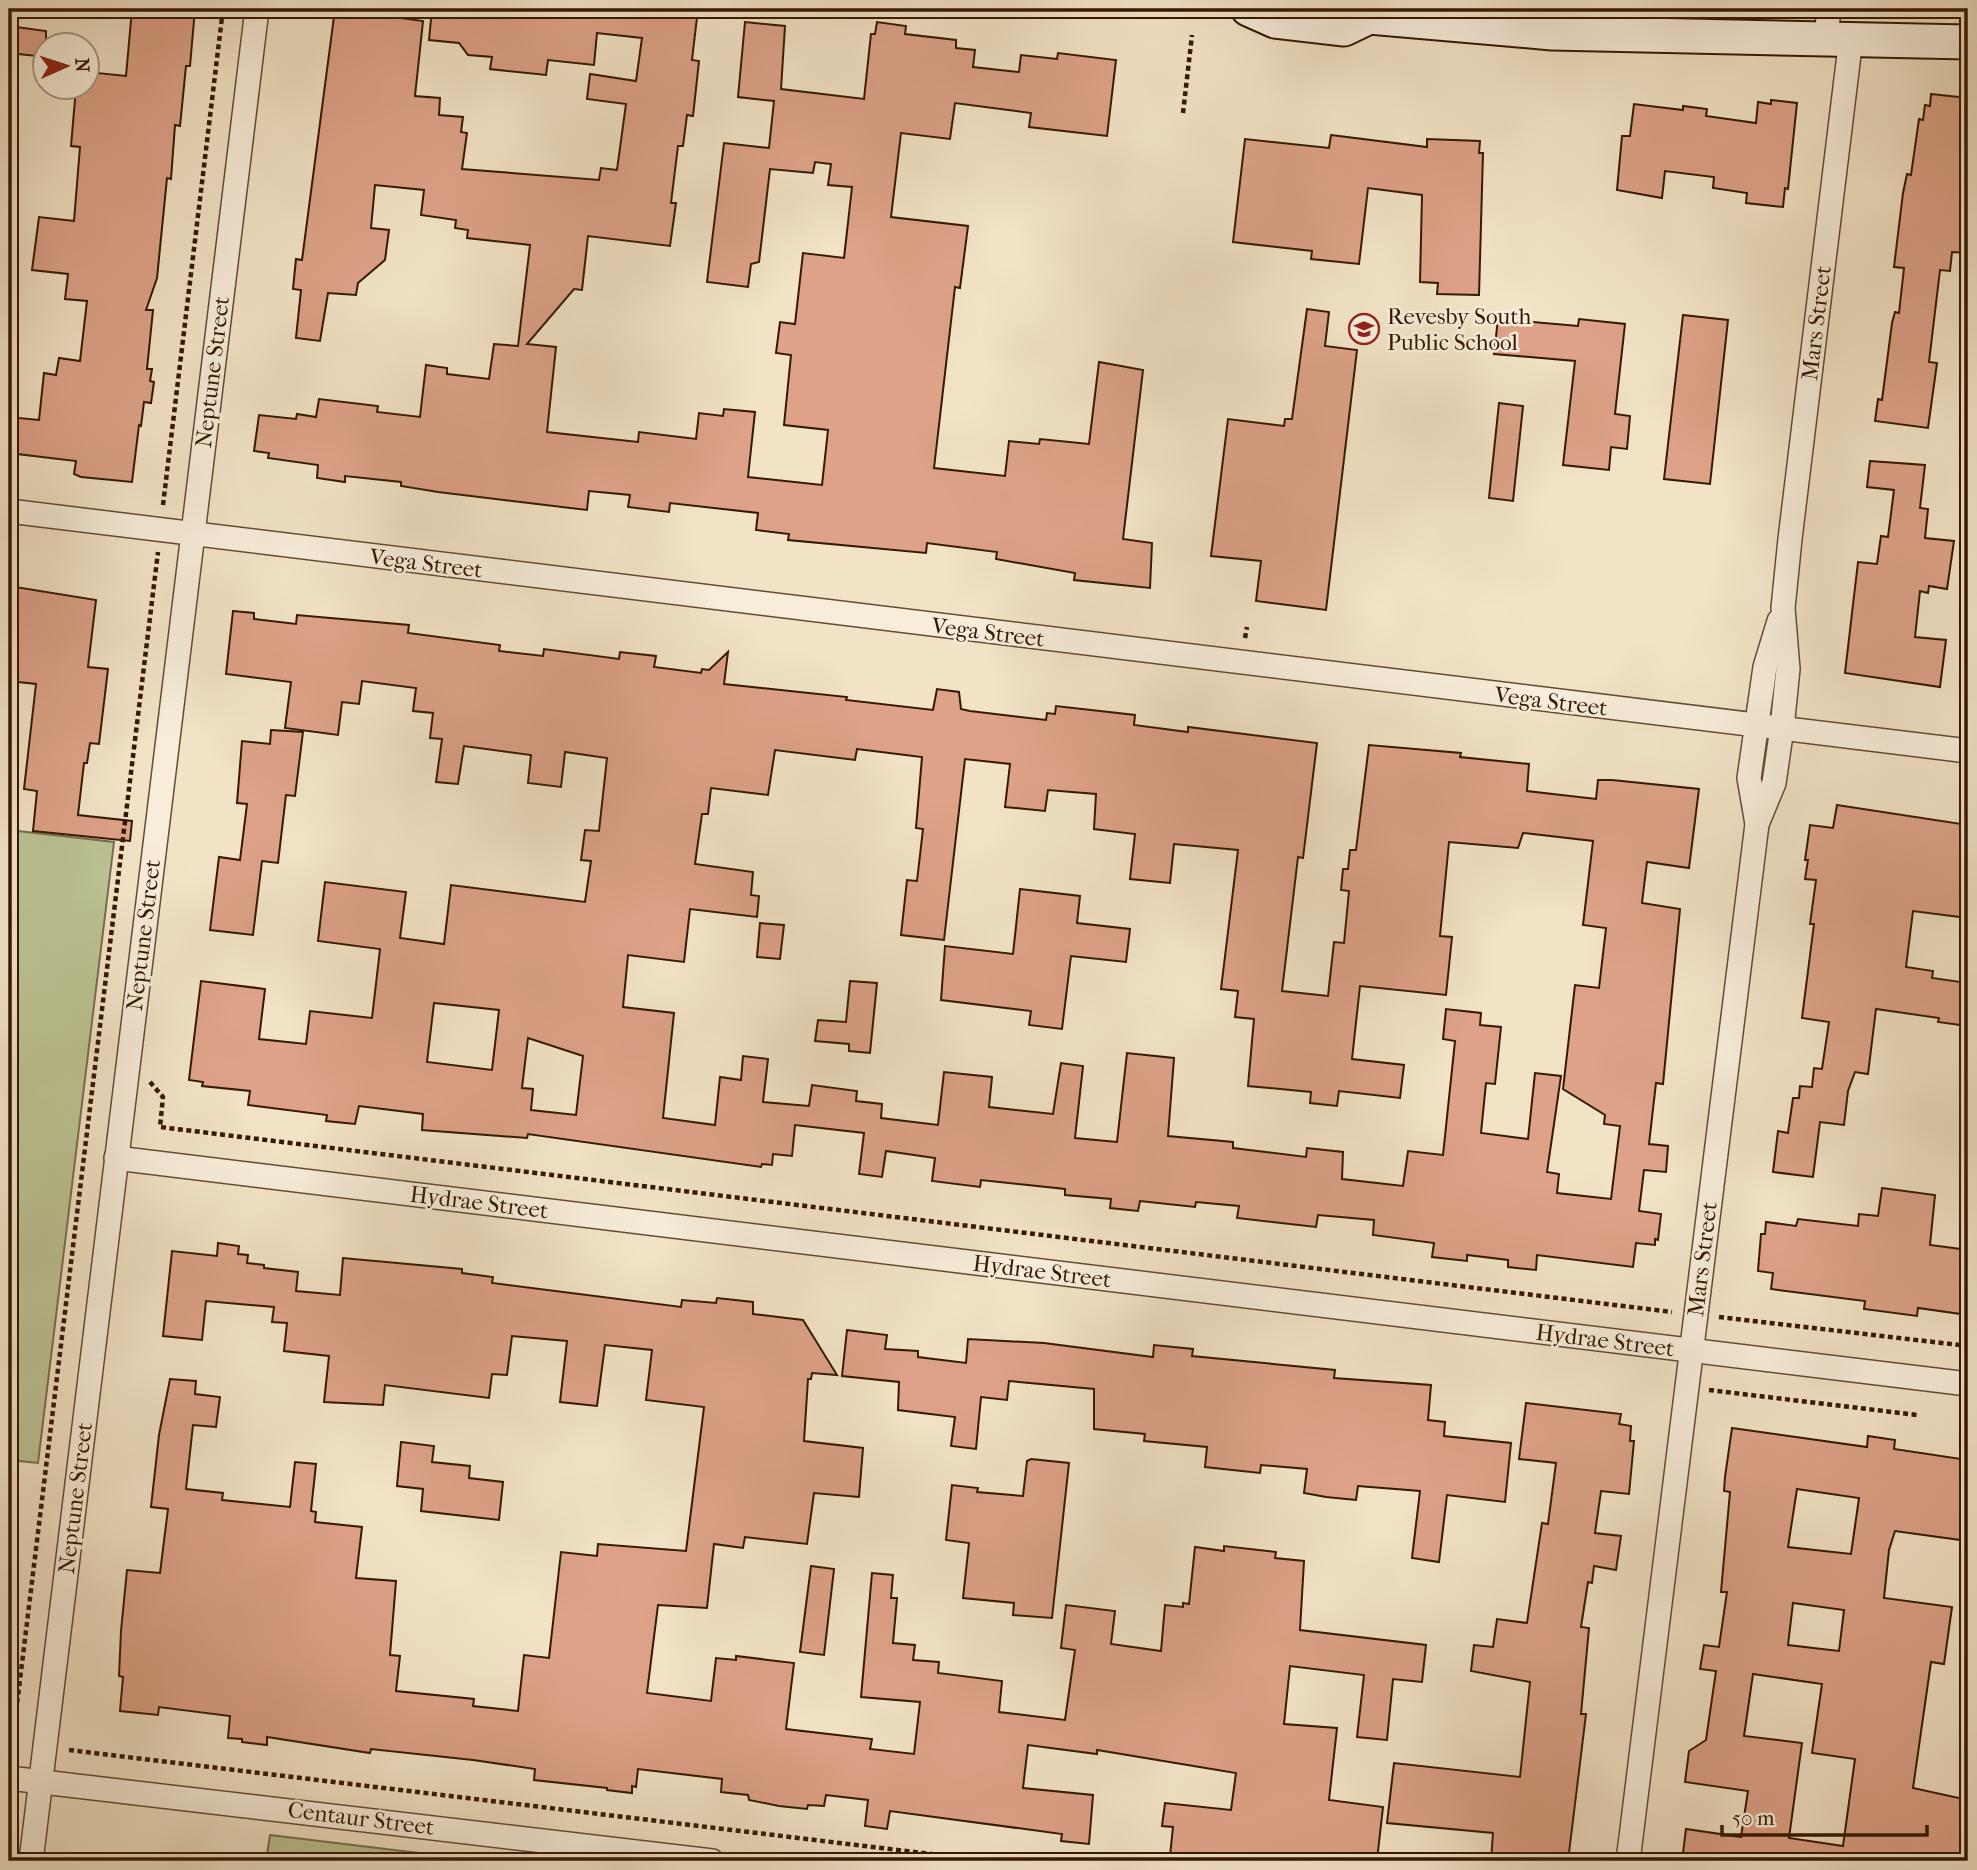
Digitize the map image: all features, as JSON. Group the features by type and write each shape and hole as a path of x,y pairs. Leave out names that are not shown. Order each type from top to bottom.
{"main road":[{"path":"1248,9 1275,21 1345,29 1362,12 1552,33 1835,28 1968,42"}],"street":[{"name":"Neptune Street","path":"31,1861 257,9"},
{"name":"Mars Street","path":"1628,1861 1757,824 1774,783 1782,728 1788,670 1783,608 1835,28"},
{"name":"Vega Street","path":"9,511 1968,751"},
{"name":"Mars Street","path":"1757,824 1749,778 1765,667 1783,608"},
{"name":"Hydrae Street","path":"116,1158 1968,1384"},
{"name":"Centaur Street","path":"9,1778 712,1861"}],"path":[{"path":"223,9 96,1065 10,1745 989,1861"},
{"path":"1183,113 1192,35"},
{"path":"96,1065 149,1081 163,1097 160,1127 1968,1346"},
{"path":"1687,1385 1917,1415"}],"green space":[{"path":"9,830 114,842 38,1463 9,1460"},
{"path":"270,1835 485,1861 266,1861"}],"building":[{"path":"132,9 195,9 190,66 186,66 180,126 175,125 171,179 167,178 157,278 146,310 153,310 147,369 152,369 150,381 154,382 151,403 144,402 132,482 81,477 74,474 76,461 9,453 9,417 39,420 44,373 56,375 59,358 80,361 87,301 65,299 68,274 32,270 39,217 74,221 80,147 71,146 75,102 102,102 102,73 126,76"},
{"path":"335,9 423,21 415,96 440,98 439,115 463,117 461,132 467,133 462,169 599,180 601,168 617,170 626,104 587,99 590,74 636,81 642,38 597,33 594,65 548,60 546,75 490,69 492,57 468,55 459,43 429,40 432,9 698,9 692,60 699,61 693,116 687,115 683,146 678,146 671,203 676,203 670,246 588,236 582,290 574,289 527,344 556,347 547,432 638,442 639,432 696,439 699,413 723,416 724,409 755,412 748,477 822,485 828,430 784,425 791,355 776,353 780,322 795,324 803,253 844,258 852,187 828,185 831,164 815,162 813,173 770,169 759,262 751,264 748,287 707,282 724,143 769,148 774,101 738,97 745,22 785,26 781,89 864,99 871,34 875,34 877,22 906,26 905,34 956,40 956,48 975,50 973,67 1019,72 1021,55 1057,59 1058,53 1116,60 1107,136 1029,127 1031,113 955,103 950,139 901,133 891,217 968,226 960,288 955,287 934,468 1005,476 1009,441 1039,444 1040,439 1089,444 1099,362 1143,370 1123,539 1152,543 1150,588 1074,580 1075,573 996,559 997,552 927,543 926,553 788,540 789,534 756,530 758,513 670,503 669,512 628,507 630,495 589,491 587,510 438,492 401,486 401,482 345,476 345,482 317,478 318,465 268,458 269,453 254,451 259,415 296,419 297,414 316,417 319,399 378,406 377,412 420,417 426,365 447,368 447,374 489,379 494,344 518,346 530,245 467,238 468,230 455,228 456,220 421,215 424,190 375,185 371,228 389,230 385,260 358,283 356,295 328,293 320,341 296,338 301,290 293,289 296,259 302,260"},
{"path":"9,26 46,31 32,32 32,55 9,53"},
{"path":"1931,94 1968,98 1968,253 1952,252 1950,271 1940,270 1929,362 1937,363 1928,428 1875,421 1878,399 1882,400 1892,323 1895,312 1899,313 1904,268 1894,267 1903,193 1907,174 1911,175 1919,119 1923,120 1925,105 1930,106"},
{"path":"1771,100 1797,103 1788,189 1785,188 1783,207 1746,203 1747,193 1713,188 1714,177 1665,171 1662,198 1617,190 1622,136 1630,136 1634,104 1683,110 1683,106 1707,109 1706,116 1756,123 1758,102 1771,104"},
{"path":"1331,135 1427,147 1427,139 1480,141 1479,153 1483,153 1479,295 1437,294 1438,283 1420,282 1422,195 1368,188 1359,264 1311,259 1312,251 1233,242 1245,139 1329,148"},
{"path":"1307,309 1329,312 1325,346 1357,350 1326,610 1256,601 1261,561 1211,556 1228,419 1284,426 1285,419 1292,419"},
{"path":"1683,315 1728,320 1710,484 1664,479"},
{"path":"1498,319 1578,326 1579,319 1625,324 1615,414 1630,416 1627,449 1611,447 1609,470 1563,465 1575,361 1494,354"},
{"path":"1499,403 1523,406 1513,501 1489,498"},
{"path":"1870,461 1925,465 1920,508 1928,509 1925,538 1954,541 1947,589 1929,586 1928,593 1920,591 1915,637 1946,640 1940,687 1845,673 1858,562 1877,564 1881,536 1888,537 1894,490 1867,487"},
{"path":"9,586 96,600 88,667 108,669 99,744 90,743 87,763 84,763 78,815 132,821 130,841 33,831 37,791 24,789 36,684 9,681"},
{"path":"233,611 254,613 254,619 296,624 297,615 409,625 408,633 500,645 499,651 543,656 544,649 619,659 620,652 656,656 654,667 701,673 702,669 709,670 728,652 724,684 847,697 846,700 933,710 937,689 959,692 961,709 970,711 1046,720 1047,713 1055,714 1056,706 1135,715 1134,725 1188,732 1188,727 1317,743 1303,858 1298,857 1282,991 1328,996 1334,942 1344,943 1349,891 1341,890 1343,869 1348,869 1350,850 1356,850 1369,745 1461,753 1460,757 1529,764 1527,791 1596,799 1598,780 1699,789 1689,868 1647,862 1642,903 1680,909 1663,1084 1656,1083 1649,1144 1668,1146 1666,1172 1644,1170 1639,1211 1661,1214 1658,1240 1655,1239 1655,1245 1636,1243 1633,1267 1537,1255 1536,1270 1508,1267 1508,1260 1467,1255 1467,1261 1432,1257 1434,1243 1373,1235 1374,1220 1318,1215 1316,1227 1237,1218 1239,1206 1196,1202 1195,1207 1140,1201 1138,1211 1110,1208 1111,1199 1065,1195 1065,1189 981,1180 980,1187 932,1181 935,1158 886,1151 882,1177 859,1174 864,1133 795,1125 792,1156 773,1154 772,1165 762,1164 761,1167 528,1134 527,1138 422,1130 423,1114 359,1106 355,1124 326,1121 327,1115 248,1105 250,1091 202,1086 203,1082 189,1080 201,981 265,989 259,1039 306,1044 310,1011 372,1018 380,949 318,941 325,882 406,892 400,938 444,944 451,885 585,902 591,861 581,860 585,830 599,831 607,758 565,752 561,787 528,783 531,755 464,746 458,784 436,782 442,739 430,738 433,713 413,711 416,688 362,681 359,704 342,702 338,735 285,728 291,682 226,674","holes":["857,749 922,757 916,828 923,829 917,881 907,880 901,935 944,940 965,759 1010,764 1005,807 1045,811 1048,790 1096,794 1094,829 1135,834 1130,879 1170,883 1174,844 1238,850 1221,989 1238,991 1235,1017 1254,1019 1248,1086 1311,1092 1310,1103 1337,1106 1339,1091 1400,1098 1404,1065 1352,1059 1360,986 1446,995 1452,937 1440,936 1449,842 1518,848 1523,833 1593,841 1583,925 1606,928 1599,988 1575,985 1563,1089 1605,1115 1604,1124 1620,1126 1611,1199 1557,1193 1559,1174 1547,1172 1561,1076 1535,1073 1528,1139 1481,1133 1486,1083 1495,1084 1501,1027 1480,1025 1481,1013 1446,1009 1443,1039 1455,1041 1443,1155 1408,1151 1403,1186 1342,1179 1343,1152 1307,1148 1306,1157 1233,1148 1233,1142 1168,1136 1174,1058 1127,1053 1117,1142 1075,1138 1083,1066 1061,1063 1053,1114 989,1107 992,1077 944,1072 938,1125 881,1118 882,1104 856,1101 857,1091 812,1085 809,1106 763,1102 768,1059 743,1056 741,1080 720,1077 715,1125 663,1118 674,1013 623,1007 628,955 684,962 690,909 757,917 759,896 751,895 753,872 695,864 702,814 708,814 711,788 768,795 775,750 855,760","434,1003 499,1010 492,1070 427,1062","528,1038 583,1056 576,1115 531,1110 533,1089 522,1088"]},
{"path":"271,730 303,732 295,796 286,795 278,863 262,861 253,935 210,930 219,857 240,860 247,804 237,803 242,741 270,744"},
{"path":"1837,805 1968,825 1968,918 1913,911 1906,967 1933,971 1932,978 1968,983 1968,1026 1938,1022 1939,1018 1876,1009 1868,1074 1855,1072 1848,1091 1844,1125 1820,1122 1813,1177 1773,1172 1778,1131 1788,1133 1793,1098 1799,1098 1800,1086 1812,1087 1814,1068 1822,1069 1829,1022 1802,1018 1814,924 1810,924 1816,880 1805,879 1808,860 1805,860 1810,825 1833,828"},
{"path":"1020,889 1080,896 1077,923 1130,929 1126,962 1071,956 1062,1029 1029,1025 1031,1011 941,1000 945,946 1013,954"},
{"path":"760,923 784,925 780,959 757,957"},
{"path":"850,981 877,983 870,1053 849,1051 849,1044 815,1041 818,1020 846,1022"},
{"path":"1882,1188 1935,1195 1930,1245 1968,1250 1968,1315 1918,1308 1917,1316 1864,1309 1865,1301 1771,1289 1773,1273 1758,1271 1761,1234 1765,1234 1766,1222 1796,1226 1798,1219 1858,1226 1859,1214 1878,1216"},
{"path":"218,1243 239,1246 238,1254 248,1255 247,1263 298,1272 296,1291 340,1295 343,1258 462,1269 462,1273 493,1277 492,1283 681,1307 682,1300 716,1303 717,1298 753,1302 753,1314 803,1320 837,1375 812,1373 811,1379 808,1379 804,1441 863,1448 859,1497 814,1493 807,1544 745,1537 743,1548 714,1544 707,1608 658,1605 647,1693 711,1701 716,1658 736,1660 736,1656 794,1663 786,1729 872,1739 870,1749 914,1754 920,1702 861,1697 872,1573 893,1575 891,1598 897,1598 893,1643 915,1645 913,1660 939,1662 938,1673 1002,1681 999,1712 1065,1720 1075,1650 1061,1648 1066,1605 1115,1611 1111,1644 1161,1651 1165,1605 1183,1607 1183,1603 1189,1604 1195,1547 1224,1551 1224,1546 1276,1552 1275,1558 1304,1561 1300,1630 1426,1645 1422,1682 1393,1679 1387,1740 1357,1737 1364,1675 1290,1666 1284,1724 1337,1728 1329,1800 1383,1807 1377,1860 1271,1861 1201,1853 1200,1860 1170,1856 1173,1827 1162,1826 1165,1803 1231,1810 1236,1773 1097,1750 1097,1754 1028,1745 1023,1788 1093,1795 1089,1844 1061,1841 1062,1834 890,1811 887,1829 865,1826 868,1800 826,1795 824,1806 808,1805 807,1809 779,1806 749,1800 748,1795 721,1792 722,1779 638,1769 636,1787 632,1786 632,1793 534,1780 535,1769 473,1760 371,1749 370,1753 267,1737 267,1745 242,1742 242,1739 228,1738 230,1716 159,1707 158,1715 120,1711 123,1677 119,1676 121,1631 127,1570 160,1573 168,1509 151,1507 159,1435 170,1379 196,1381 195,1394 220,1397 216,1427 193,1425 186,1489 223,1493 222,1500 290,1507 295,1462 316,1464 311,1511 316,1512 315,1522 362,1527 356,1578 396,1581 390,1655 400,1656 396,1691 474,1699 473,1706 518,1711 524,1655 549,1658 561,1552 597,1556 598,1544 686,1551 704,1407 646,1400 652,1350 605,1345 597,1406 560,1402 567,1341 512,1336 507,1375 492,1374 489,1398 385,1385 383,1405 324,1402 329,1356 284,1351 287,1323 272,1322 274,1307 206,1301 202,1340 163,1336 172,1251 217,1256"},
{"path":"847,1330 887,1335 885,1349 918,1351 918,1357 966,1363 968,1339 1044,1343 1153,1357 1154,1345 1193,1349 1192,1356 1335,1370 1334,1378 1431,1385 1428,1420 1445,1422 1444,1436 1511,1443 1505,1502 1447,1495 1439,1562 1412,1558 1420,1491 1358,1486 1356,1500 1326,1497 1304,1493 1307,1469 1261,1465 1260,1473 1205,1467 1207,1447 1144,1441 1145,1434 1094,1429 1094,1389 1009,1381 1007,1400 981,1397 976,1449 951,1446 955,1417 898,1410 899,1382 842,1376"},
{"path":"1526,1403 1621,1414 1619,1424 1631,1426 1630,1441 1634,1441 1629,1494 1601,1491 1595,1533 1621,1536 1616,1570 1594,1566 1592,1583 1588,1582 1581,1627 1589,1628 1581,1714 1586,1714 1568,1861 1491,1861 1493,1833 1387,1823 1394,1763 1520,1777 1530,1682 1471,1671 1474,1645 1493,1647 1497,1619 1527,1623 1542,1523 1548,1524 1556,1463 1519,1459"},
{"path":"1732,1428 1867,1447 1868,1436 1895,1440 1894,1449 1968,1460 1968,1541 1895,1531 1889,1550 1884,1598 1952,1607 1944,1664 1931,1662 1913,1788 1968,1800 1968,1861 1682,1861 1686,1829 1741,1837 1748,1791 1685,1782 1689,1751 1706,1740 1716,1671 1700,1669 1704,1645 1719,1647 1727,1592 1721,1592 1730,1492 1724,1491","holes":["1797,1489 1859,1498 1851,1554 1788,1547","1793,1603 1844,1610 1839,1651 1788,1645","1753,1674 1822,1684 1812,1753 1855,1759 1843,1846 1789,1838 1802,1743 1744,1736"]},
{"path":"401,1442 434,1446 432,1462 470,1466 469,1478 503,1482 499,1520 421,1511 423,1489 397,1486"},
{"path":"1031,1459 1069,1463 1052,1618 1013,1615 1014,1603 963,1598 969,1543 946,1540 952,1485 978,1488 977,1492 1023,1496 1027,1461"},
{"path":"811,1566 834,1569 824,1655 800,1652"}],"place":[{"name":"Revesby South Public School","path":"1364,329"}]}
